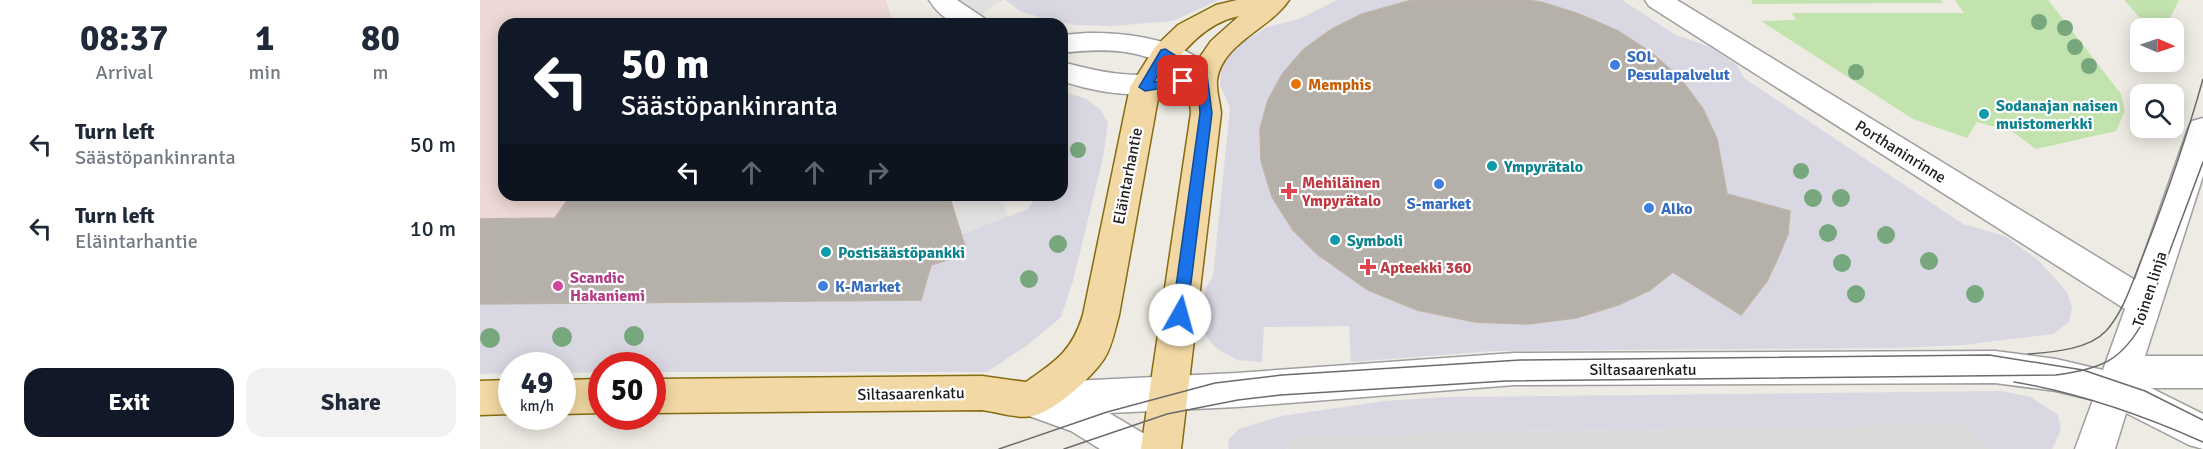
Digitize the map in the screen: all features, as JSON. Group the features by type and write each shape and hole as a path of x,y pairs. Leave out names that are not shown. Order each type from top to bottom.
{"main road":[{"name":"Eläintarhantie","path":"1031,399 1063,377 1091,348 1101,315 1145,87 1165,53 1188,31 1225,11 1276,0"},
{"name":"Eläintarhantie","path":"1203,78 1209,61 1224,43 1245,28 1276,0"},
{"path":"1161,449 1206,113 1203,78"},
{"name":"Siltasaarenkatu","path":"666,396 982,393 1031,399"},
{"path":"480,398 498,397"}],"street":[{"path":"942,0 952,11 964,18"},
{"name":"Porthaninrinne","path":"1658,0 2144,303"},
{"path":"1068,43 1115,42 1165,53 1203,78"},
{"path":"1068,73 1089,80 1145,87 1203,78"},
{"name":"Toinen linja","path":"2095,449 2203,129"},
{"name":"Siltasaarenkatu","path":"1031,399 1169,394 1514,369 1995,366 2056,375 2119,380"},
{"path":"2119,380 2203,372"},
{"path":"2119,380 2203,433"},
{"path":"1031,399 1085,419 1134,449"}],"shaded area":[{"path":"480,0 886,0 891,18 498,18 498,201 951,201 965,246 949,298 480,304"},
{"path":"959,0 1003,0 980,15"},
{"path":"1005,0 1219,0 1173,21 1111,26 1075,25 1068,24 1068,18 1042,18 1020,11"},
{"path":"1337,0 1412,0 1362,14 1332,29 1304,49 1283,73 1268,100 1260,129 1261,161 1272,197 1293,230 1325,262 1369,290 1528,324 1576,318 1618,305 1650,290 1682,266 1719,204 1723,171 1717,139 1703,109 1680,78 1652,53 1618,31 1579,14 1525,0 1622,0 1676,35 1708,46 1722,55 1737,65 1744,78 1963,224 2005,236 2039,261 2067,292 2072,308 2069,322 2053,334 1963,345 1898,348 1493,351 1351,362 1349,326 1264,327 1262,362 1237,360 1216,348 1205,335 1199,320 1206,288 1213,276 1230,108 1220,85 1222,64 1243,42 1267,27 1299,19","holes":["1763,204 1790,211 1788,234 1767,281 1741,315 1717,300 1736,275"]},
{"path":"1068,94 1085,98 1100,109 1108,123 1103,158 1073,281 1061,317 1029,344 987,372 666,372 666,352 588,352 588,372 576,373 576,352 498,352 498,373 480,374 480,304 920,300 931,265 957,257 965,246 962,234 1028,209 1033,201 1068,201"},
{"path":"951,201 1002,201 1008,217 962,234"},
{"path":"2001,391 2031,397 2058,415 2061,429 2052,449 1991,449 1963,424 1294,436 1287,449 1229,449 1228,440 1239,429 1282,416 1384,401 1446,397"},
{"path":"1963,424 1991,449 1287,449 1294,436"}],"green space":[{"path":"1751,0 1941,0 1943,3 1753,4"},
{"path":"1955,0 2048,0 2121,94 2125,111 2116,131 2036,149 2013,132 1977,122 1967,138 1913,119 1761,21 1796,20 1792,13 1964,13"},
{"path":"2124,0 2179,0 2170,18 2140,18"}],"building":[{"name":"Ympyrätalo","path":"1412,0 1541,2 1579,14 1618,31 1652,53 1680,78 1703,109 1717,139 1727,194 1790,211 1788,234 1777,260 1767,281 1741,315 1673,272 1650,290 1618,305 1576,318 1528,324 1475,322 1417,310 1368,290 1318,255 1293,230 1272,197 1261,161 1260,129 1268,100 1283,73 1304,49 1332,29 1362,14"},
{"path":"567,201 951,201 965,246 957,257 931,265 921,300 480,304 480,219 555,218"}],"tram line":[{"path":"2028,354 2080,346 2098,337 2113,323 2128,294 2161,210 2203,79"},
{"path":"2084,370 2109,361 2118,354 2136,334 2144,320 2203,162"},
{"path":"999,449 1107,412 1215,383 1282,375 1520,360 1989,355 2084,370"},
{"path":"1064,449 1167,414 1238,400 1281,395 1506,381 2056,375 2084,370"},
{"path":"2084,370 2145,391 2203,420"},
{"path":"2014,382 2063,392 2110,406 2203,442"}],"place":[{"name":"SOL Pesulapalvelut","path":"1615,65"},
{"name":"Memphis","path":"1296,84"},
{"name":"Sodanajan naisen muistomerkki","path":"1984,114"},
{"name":"Ympyrätalo","path":"1492,166"},
{"name":"S-market","path":"1439,184"},
{"name":"Mehiläinen Ympyrätalo","path":"1289,191"},
{"name":"Alko","path":"1649,208"},
{"name":"Symboli","path":"1335,240"},
{"name":"Postisäästöpankki","path":"826,252"},
{"name":"Apteekki 360","path":"1368,267"},
{"name":"Scandic Hakaniemi","path":"558,286"},
{"name":"K-Market","path":"823,286"}],"route":[{"path":"1180,315 1206,113 1203,78 1165,53 1145,87 1183,81"}]}
